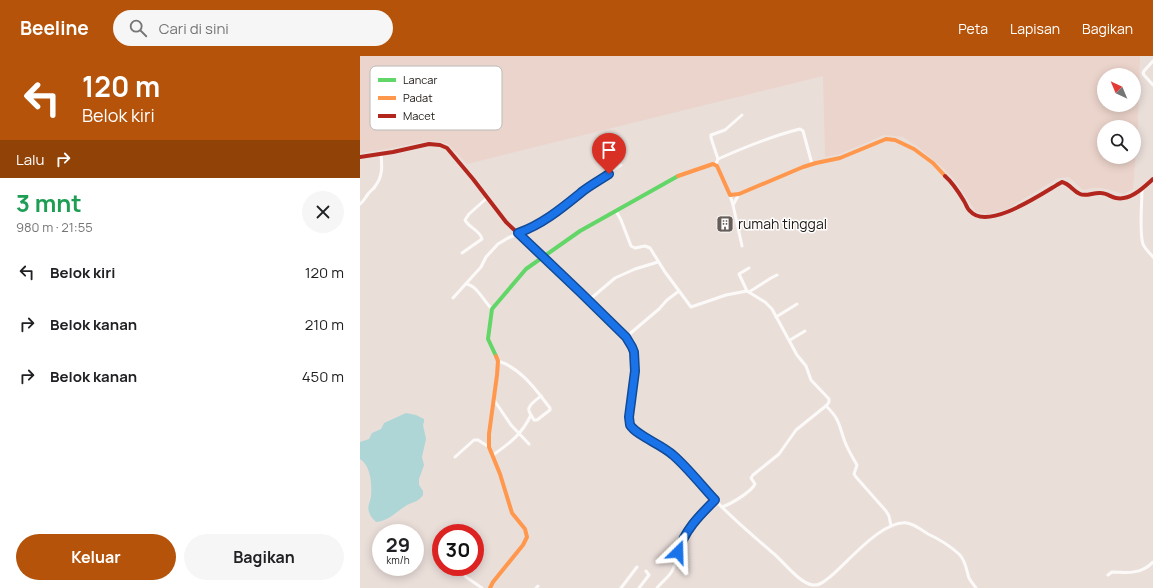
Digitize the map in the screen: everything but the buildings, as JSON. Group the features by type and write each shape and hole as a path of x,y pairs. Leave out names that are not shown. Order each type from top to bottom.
{"street":[{"path":"1153,61 1143,73 1153,85"},
{"path":"716,164 718,159 711,135 725,130 742,116"},
{"path":"718,159 758,142 800,129 803,131 812,164"},
{"path":"730,195 739,194 812,164 840,158 882,140 890,139 912,147 936,167 956,188 972,214 981,218 998,215 1013,210 1062,182 1069,184 1081,194 1102,193 1122,199 1142,189 1153,179"},
{"path":"360,157 429,144 445,147 455,157 502,217 626,337 632,347 635,364 629,417 630,425 635,431 673,455 722,507 775,554 802,581 807,584 819,584 881,532 891,526 902,523 913,525 955,551 963,559 970,579 976,588"},
{"path":"360,204 376,187 380,180 382,168 381,154"},
{"path":"716,164 730,195 742,246"},
{"path":"490,588 493,582 523,545 527,536 525,529 512,513 500,474 489,447 489,434 498,375 498,361 488,339 492,309 526,269 580,231 676,177 716,164"},
{"path":"453,298 481,267 492,249 504,240 536,226 547,219 562,209 583,191 621,165"},
{"path":"1142,189 1142,240 1143,245 1153,257"},
{"path":"733,205 739,194"},
{"path":"462,253 482,239 479,233 467,225 465,220 469,214 487,198"},
{"path":"616,211 631,246 635,248 645,246 648,247 691,307 726,295 748,292 777,275"},
{"path":"589,300 615,278 658,262"},
{"path":"722,507 738,499 753,488 755,484 751,478 753,475 779,454 796,430 829,402 829,399 811,380 806,366 797,355 772,309 768,304 748,292 738,274 749,268"},
{"path":"466,284 474,287 492,309"},
{"path":"626,337 679,291"},
{"path":"776,317 797,304"},
{"path":"790,340 805,331"},
{"path":"498,361 511,366 532,386 541,396 550,409 535,420 528,409 541,396"},
{"path":"494,400 511,425 529,444"},
{"path":"826,406 837,419 846,446 857,465 855,476 886,511 889,516 891,526"},
{"path":"493,455 519,434 531,415"},
{"path":"455,457 474,440 478,440 489,447"},
{"path":"663,588 658,586 673,570 685,534 715,500"},
{"path":"1108,575 1112,572 1134,572 1144,569 1153,562"},
{"path":"621,588 637,568"},
{"path":"639,588 649,575 646,571"},
{"path":"465,576 482,588"}],"shaded area":[{"path":"360,56 1140,56 1140,68 1097,68 1097,112 1138,112 1138,120 1097,120 1097,164 1135,164 1133,189 1124,194 1102,188 1083,190 1069,177 1058,178 1007,209 989,214 976,212 955,180 918,147 903,137 884,135 840,154 825,157 823,76 467,164 448,144 437,141 422,142 360,153"}],"water":[{"path":"406,413 416,415 424,419 423,425 426,439 422,457 424,465 419,479 419,485 423,491 423,495 418,500 407,505 389,518 376,522 368,510 371,497 371,481 369,471 364,462 360,459 360,442 369,439 372,433 381,429 384,423"}],"traffic: fast":[{"path":"496,356 488,339 492,309 526,269 580,231 678,176"}],"traffic: slow":[{"path":"678,176 713,164 717,166 730,195 739,194 803,167 840,158 886,139 895,140 914,149 933,163 945,176"},
{"path":"490,588 493,582 523,545 527,537 525,529 512,513 500,474 489,447 489,434 497,375 498,361 496,356"}],"traffic: jam":[{"path":"360,157 429,144 440,145 447,148 506,222 543,257"},
{"path":"945,176 955,187 969,210 978,216 989,217 1002,214 1016,208 1062,182 1082,195 1103,193 1114,197 1126,198 1136,193 1153,179"}],"place":[{"name":"rumah tinggal","path":"725,224"}],"route":[{"path":"609,174 583,191 562,209 547,219 536,226 518,233 626,337 634,352 635,364 629,417 630,425 635,431 673,455 715,500 685,534 678,552"}]}
